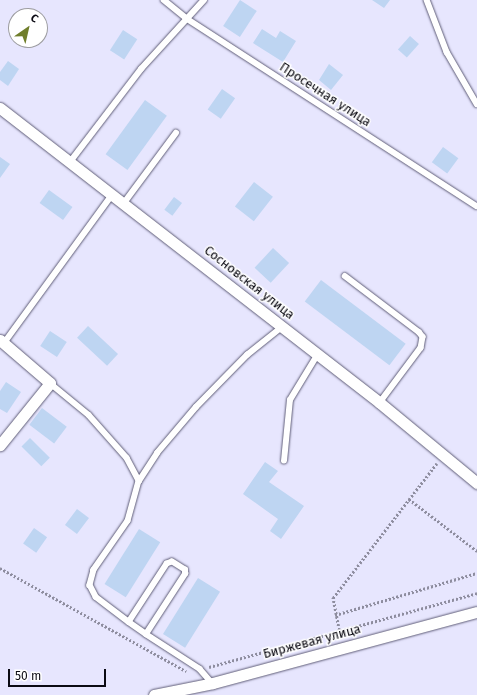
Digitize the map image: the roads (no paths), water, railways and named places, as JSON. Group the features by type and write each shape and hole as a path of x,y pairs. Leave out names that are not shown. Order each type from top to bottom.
{"street":[{"name":"Сосновская улица","path":"0,108 318,354 477,483"},
{"path":"0,445 50,382 2,342"},
{"name":"Биржевая улица","path":"154,695 212,683 477,612"}],"lane":[{"name":"Просечная улица","path":"164,0 186,18 477,206"},
{"path":"70,162 137,74 186,18 204,0"},
{"path":"427,0 447,52 477,104"},
{"path":"124,203 176,133"},
{"path":"2,342 113,194"},
{"path":"345,276 419,332 423,337 421,348 380,403"},
{"path":"212,683 200,669 146,634 96,597 90,585 94,570 128,521 139,481 157,453 196,407 247,355 282,326"},
{"path":"284,461 290,400 318,354"},
{"path":"50,382 89,415 127,458 139,481"},
{"path":"129,622 167,564 172,562 185,570 185,574 146,634"}]}
